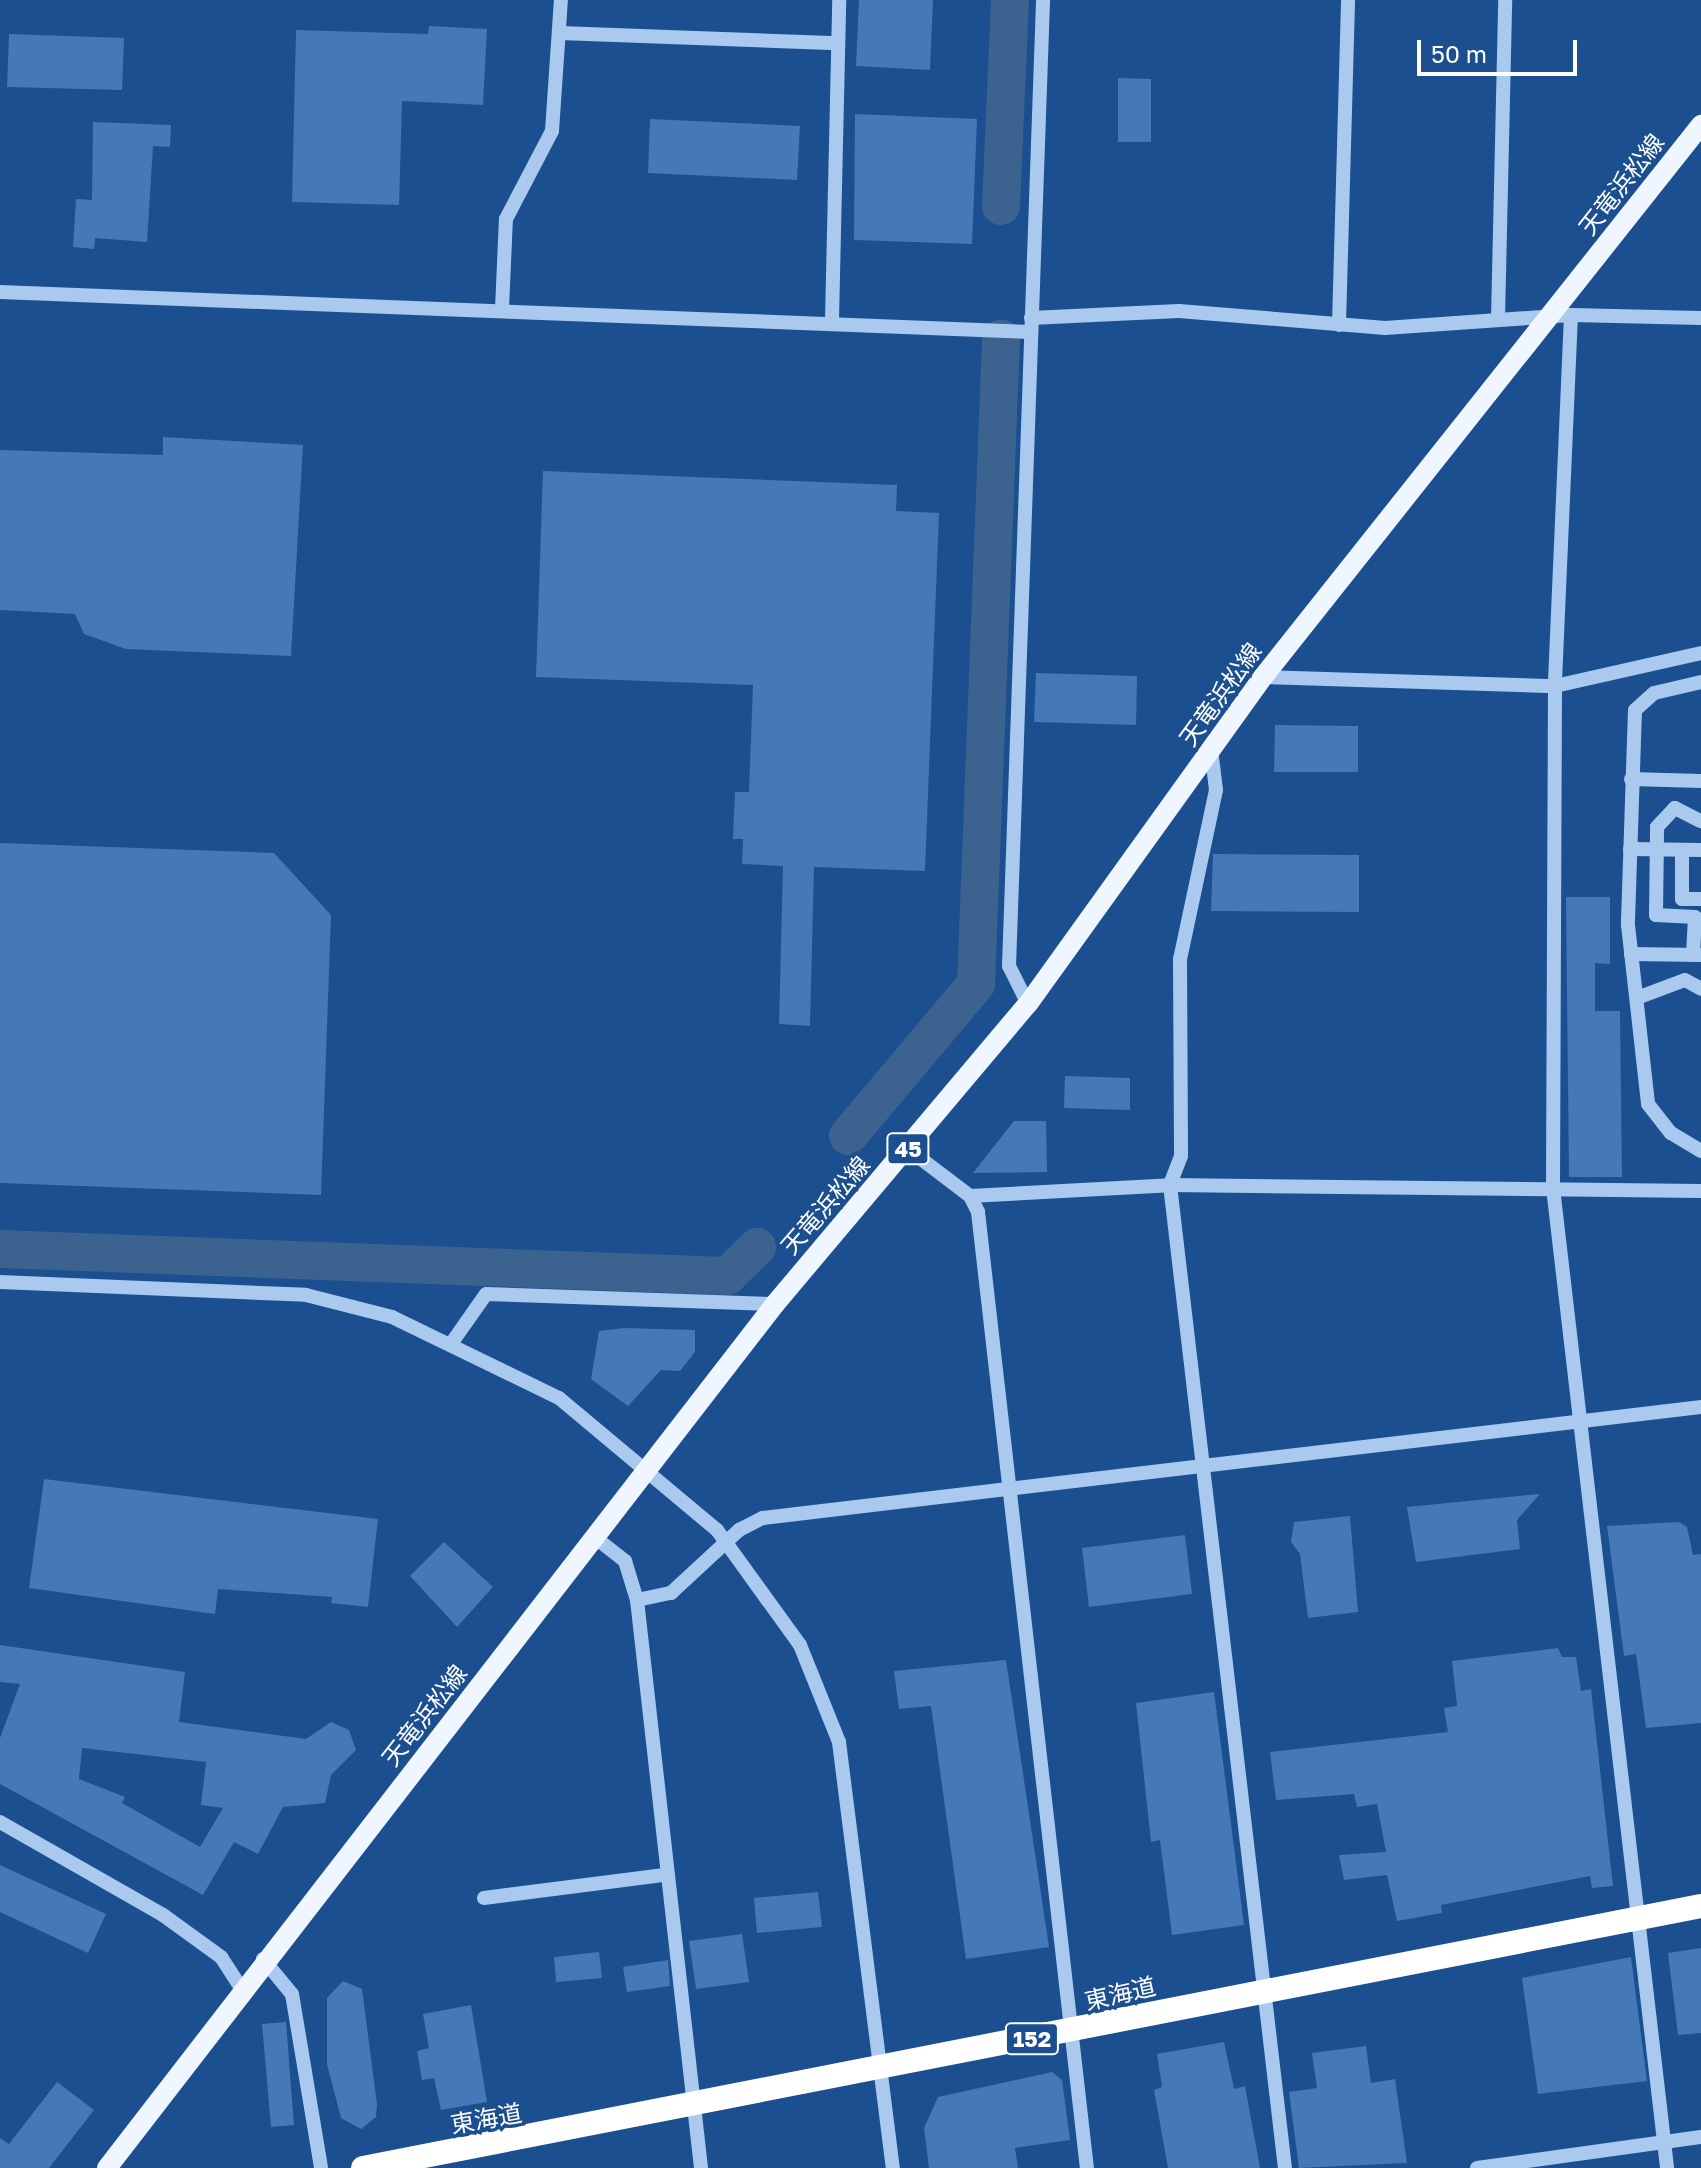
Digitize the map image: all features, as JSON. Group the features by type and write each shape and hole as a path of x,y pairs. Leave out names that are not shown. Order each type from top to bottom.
{"highway":[{"name":"東海道","path":"363,2168 695,2107 881,2065 1072,2033 1266,1988 1701,1906"}],"main road":[{"name":"天竜浜松線","path":"107,2168 263,1959 597,1539 775,1304 1028,1004 1263,677 1701,125"}],"street":[{"path":"502,309 506,219 552,131 561,0"},
{"path":"832,320 839,0"},
{"path":"1028,1004 1009,966 1043,0"},
{"path":"1339,325 1348,0"},
{"path":"1498,319 1505,0"},
{"path":"560,33 837,43"},
{"path":"0,292 832,320 982,329 1031,325 1108,309 1339,325 1571,315 1701,318"},
{"path":"1571,315 1555,686 1553,1188 1581,1422 1633,1920 1667,2168"},
{"path":"1263,677 1555,686 1701,653"},
{"path":"1701,682 1654,693 1635,710 1630,849 1631,954 1648,1104 1671,1133 1701,1151"},
{"path":"1211,749 1216,790 1180,959 1181,1156 1170,1185 1207,1465 1285,2168"},
{"path":"1631,779 1701,781"},
{"path":"1631,954 1697,955 1695,917 1656,915 1656,849 1662,814 1675,808 1701,821"},
{"path":"1630,849 1701,850"},
{"path":"1682,850 1682,899 1701,899"},
{"path":"1637,998 1685,980 1701,989"},
{"path":"908,1149 970,1196 978,1212 1087,2168"},
{"path":"970,1196 1170,1185 1701,1191"},
{"path":"0,1282 306,1295 453,1341 532,1380 651,1467 728,1542 800,1645 839,1742 893,2168"},
{"path":"453,1341 486,1294 775,1304"},
{"path":"637,1600 671,1593 728,1542 763,1518 1701,1407"},
{"path":"597,1539 625,1561 637,1600 663,1875 701,2168"},
{"path":"0,1822 163,1915 221,1957 242,1989"},
{"path":"484,1898 663,1875"},
{"path":"263,1959 292,1994 321,2168"},
{"path":"1477,2168 1701,2137"}],"building":[{"path":"859,0 933,0 930,70 856,66"},
{"path":"429,26 487,29 483,105 402,101 399,205 292,202 296,30 428,34"},
{"path":"9,34 124,38 122,90 7,87"},
{"path":"1118,78 1151,79 1151,142 1118,142"},
{"path":"855,114 977,119 972,244 854,240"},
{"path":"650,119 800,126 797,180 648,173"},
{"path":"93,122 171,125 170,147 153,146 147,242 95,238 94,249 73,247 76,199 92,200"},
{"path":"163,437 303,445 291,656 126,649 84,634 75,614 0,610 0,450 163,455"},
{"path":"543,471 897,485 896,511 939,513 925,871 814,867 810,1026 779,1024 783,866 742,864 743,839 733,839 735,792 749,792 753,685 536,677"},
{"path":"1036,673 1137,676 1136,725 1034,722"},
{"path":"1275,725 1358,726 1358,772 1274,772"},
{"path":"0,843 274,853 331,915 321,1195 0,1183"},
{"path":"1213,854 1359,855 1359,912 1211,911"},
{"path":"1566,897 1610,897 1610,964 1595,963 1595,1011 1620,1011 1622,1177 1569,1177"},
{"path":"1065,1076 1130,1078 1130,1110 1064,1108"},
{"path":"1014,1121 1046,1121 1047,1172 973,1173"},
{"path":"624,1328 695,1330 695,1352 680,1371 661,1370 628,1406 591,1379 599,1331"},
{"path":"44,1479 378,1519 368,1607 331,1603 332,1597 218,1589 215,1614 29,1588"},
{"path":"1540,1494 1517,1520 1520,1549 1416,1562 1407,1507"},
{"path":"1350,1516 1358,1612 1308,1618 1300,1554 1291,1542 1294,1522"},
{"path":"1679,1522 1687,1527 1693,1555 1701,1554 1701,1723 1646,1728 1636,1654 1624,1656 1607,1526"},
{"path":"1185,1535 1192,1594 1089,1607 1082,1548"},
{"path":"444,1542 493,1587 457,1627 410,1576"},
{"path":"0,1645 185,1672 179,1722 306,1739 331,1722 349,1730 356,1750 331,1775 325,1803 283,1807 258,1854 234,1842 203,1895 0,1784 0,1738 20,1684 0,1682","holes":["82,1748 206,1762 201,1805 223,1808 200,1847 122,1803 125,1797 79,1779"]},
{"path":"1558,1648 1562,1657 1576,1657 1581,1691 1591,1689 1613,1886 1592,1888 1590,1876 1441,1905 1442,1913 1397,1921 1387,1875 1344,1880 1339,1855 1386,1852 1377,1804 1357,1807 1354,1794 1276,1800 1270,1752 1448,1732 1444,1708 1457,1706 1452,1661"},
{"path":"1006,1660 1049,1947 966,1959 931,1706 899,1709 894,1671"},
{"path":"1214,1692 1244,1925 1172,1935 1160,1840 1151,1842 1136,1703"},
{"path":"0,1865 106,1914 88,1953 0,1912"},
{"path":"818,1892 822,1927 757,1933 754,1898"},
{"path":"742,1934 749,1982 696,1989 689,1941"},
{"path":"1701,1948 1701,2033 1678,2035 1668,1953"},
{"path":"599,1952 602,1978 556,1982 554,1957"},
{"path":"1631,1957 1647,2081 1538,2094 1522,1978"},
{"path":"668,1960 670,1986 627,1992 623,1967"},
{"path":"343,1981 362,1989 377,2104 376,2117 361,2129 341,2118 327,2064 327,1998"},
{"path":"471,2005 487,2102 441,2110 434,2078 422,2080 417,2051 429,2048 423,2014"},
{"path":"286,2022 294,2125 271,2127 262,2024"},
{"path":"1224,2042 1234,2089 1245,2086 1260,2168 1168,2168 1154,2090 1162,2087 1157,2054"},
{"path":"1366,2046 1371,2083 1395,2079 1407,2163 1299,2168 1289,2092 1317,2088 1312,2053"},
{"path":"1052,2072 1062,2080 1070,2140 1015,2148 1018,2168 929,2168 924,2128 938,2097"},
{"path":"57,2082 94,2110 49,2168 0,2168 0,2138 9,2144"}],"waterway":[{"path":"1001,206 1010,0"},
{"path":"848,1136 976,984 1001,338"},
{"path":"0,1249 727,1276 757,1247"}]}
